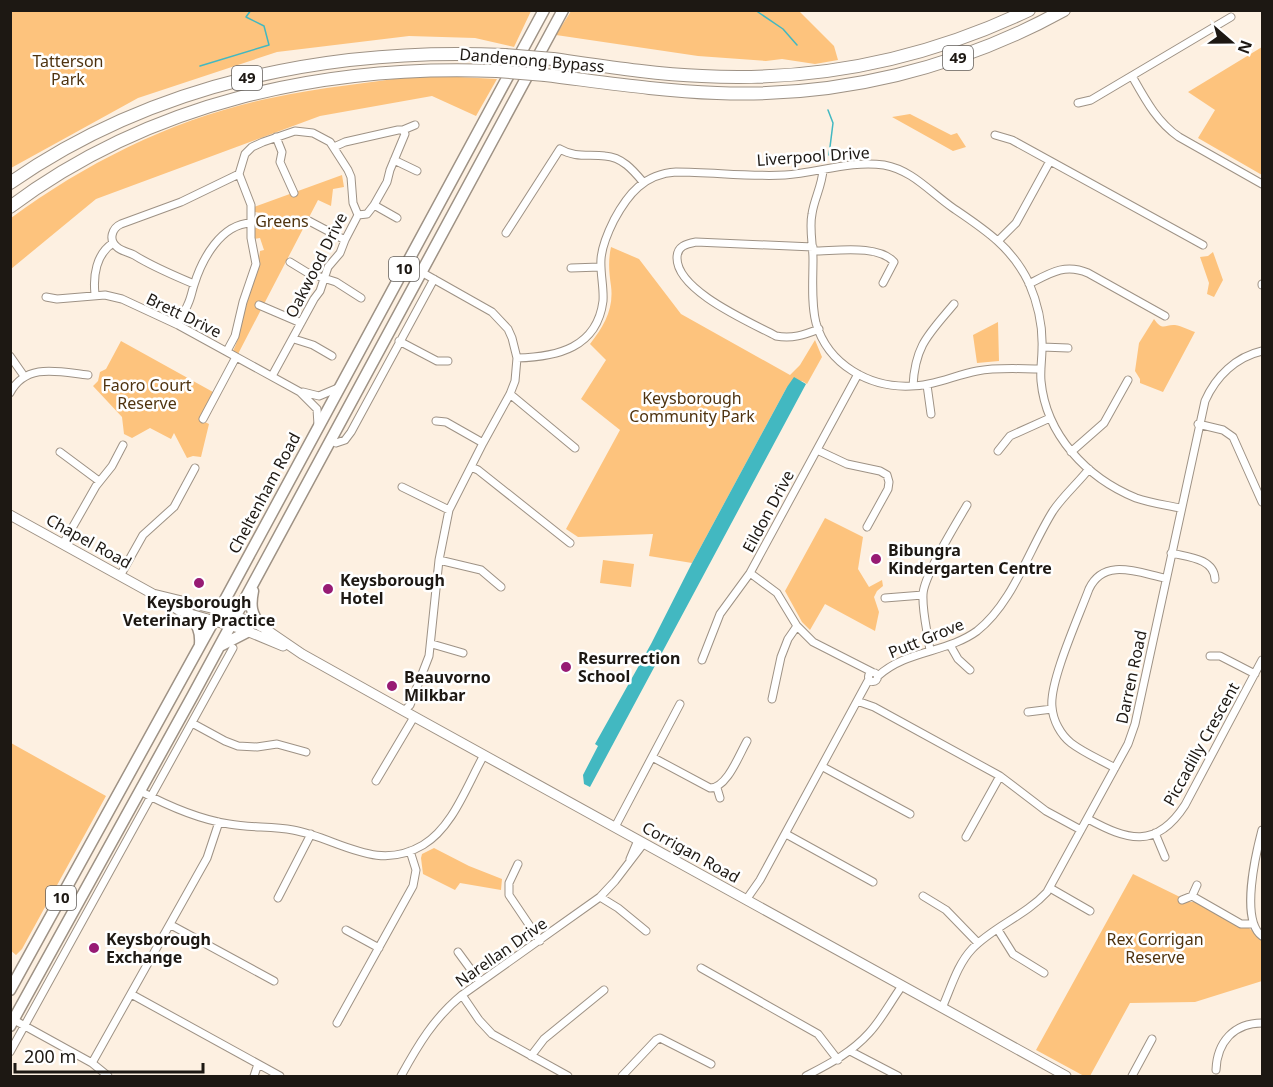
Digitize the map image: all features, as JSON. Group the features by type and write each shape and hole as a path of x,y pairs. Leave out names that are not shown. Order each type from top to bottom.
{"highway":[{"name":"Dandenong Bypass","path":"10,183 58,152 151,108 216,85 281,70 351,58 430,53 505,55 702,76 764,77 844,69 931,49 978,33 1029,10"},
{"name":"Dandenong Bypass","path":"10,207 65,171 114,144 166,121 226,100 288,86 357,75 434,70 497,71 719,93 822,89 906,73 966,55 1026,30 1064,10"}],"main road":[{"name":"Cheltenham Road","path":"10,990 213,622 544,10"},
{"name":"Cheltenham Road","path":"12,1021 236,616 563,10"},
{"name":"Chapel Road","path":"10,515 153,594 172,608 213,622"},
{"path":"254,582 252,614 261,626"},
{"name":"Chapel Road","path":"153,594 236,616"},
{"path":"189,614 199,626 200,644"},
{"name":"Corrigan Road","path":"236,616 261,626 302,654 414,717 1066,1077"},
{"name":"Corrigan Road","path":"213,622 249,632 302,654"},
{"path":"218,647 249,632"}],"street":[{"path":"1078,104 1091,100 1231,17"},
{"path":"1132,76 1153,112 1173,133 1263,184"},
{"path":"334,147 345,142 403,130 415,124"},
{"name":"Oakwood Drive","path":"239,174 245,154 252,147 276,137 305,130 330,142 334,147 351,177 353,203 358,215 340,253 328,267 320,291 272,376"},
{"path":"358,215 367,214 387,182 404,140 403,130"},
{"path":"995,135 1012,140 1203,245"},
{"path":"276,137 282,152 280,162 294,193"},
{"path":"506,233 560,149 573,156 615,158 627,165 643,182 628,196 603,245 600,267 603,298 597,322 590,333 578,344 551,356 517,358"},
{"path":"394,160 417,171"},
{"path":"999,240 1016,223 1050,161"},
{"name":"Liverpool Drive","path":"643,182 658,175 676,172 774,175 864,164 884,165 917,179 943,201 985,228 1015,259 1029,284 1040,319 1044,398 1050,418 1071,452 1091,471 1138,499 1180,508"},
{"path":"823,170 811,216 814,306 819,329 835,357 858,374 881,383 913,387 980,370 1041,369"},
{"path":"194,284 151,267 116,247 112,238 116,226 181,202 239,174 251,205 251,238 256,264 243,302 235,336 227,351"},
{"path":"374,205 397,218"},
{"path":"309,221 345,240"},
{"path":"178,325 208,256 224,233 239,224 251,224"},
{"path":"819,329 799,337 776,336 698,292 680,271 677,260 679,251 684,245 696,242 867,251 889,256 894,262 884,283"},
{"path":"95,294 93,276 95,269 108,246 113,243"},
{"path":"291,262 324,279 336,282 361,298"},
{"path":"404,711 410,705 432,644 440,560 449,510 510,394 517,358 512,338 501,320 479,303 407,264"},
{"path":"571,268 600,267"},
{"path":"1029,284 1058,270 1075,269 1088,273 1165,316"},
{"path":"330,440 336,443 351,432 434,279"},
{"name":"Brett Drive","path":"46,297 95,294 122,299 178,325 300,392 317,409 318,425"},
{"path":"913,387 915,364 922,344 954,304"},
{"path":"259,305 301,324"},
{"path":"294,339 313,345 332,356"},
{"path":"399,341 437,361 448,362"},
{"path":"1042,347 1068,348"},
{"name":"Darren Road","path":"939,1006 967,955 978,943 1031,909 1050,888 1133,732 1198,424 1208,393 1220,377 1239,360 1263,351"},
{"path":"10,356 24,376"},
{"path":"203,419 236,357"},
{"path":"10,393 24,376 38,371 88,375"},
{"name":"Eildon Drive","path":"702,660 720,614 750,573 858,374"},
{"path":"1071,452 1104,423 1128,380"},
{"path":"927,385 931,414"},
{"path":"300,392 319,396 339,387"},
{"path":"510,394 575,448"},
{"path":"998,451 1010,436 1050,418"},
{"path":"436,422 446,422 483,443"},
{"path":"1198,424 1223,430 1233,437 1263,502"},
{"path":"63,544 99,481 112,466 123,446"},
{"path":"817,450 847,464 880,471 887,475 888,489 867,527"},
{"path":"60,452 99,481"},
{"path":"471,467 478,470 570,543"},
{"path":"120,576 142,535 174,507 195,468"},
{"name":"Putt Grove","path":"748,901 872,676 914,655 950,645 976,631 997,611 1053,511 1091,471"},
{"path":"402,487 449,510"},
{"path":"930,651 922,595 926,580 967,505"},
{"path":"1171,553 1204,562 1212,568 1215,579"},
{"path":"440,560 481,570 501,587"},
{"path":"1115,768 1072,744 1059,730 1052,709 1053,687 1089,589 1097,577 1103,573 1120,569 1166,579"},
{"path":"750,573 777,593 797,626 813,642 872,676"},
{"path":"885,598 922,595"},
{"path":"772,699 784,648 797,626"},
{"path":"432,644 463,653"},
{"path":"950,645 958,659 970,670"},
{"path":"10,1052 233,648"},
{"path":"1210,656 1220,656 1255,674"},
{"name":"Piccadilly Crescent","path":"1155,833 1172,822 1185,806 1263,660"},
{"path":"861,696 874,707 1000,776 1046,811 1082,830"},
{"path":"615,827 680,704"},
{"path":"1028,712 1052,709"},
{"path":"376,781 414,717"},
{"path":"192,723 238,746 256,747 277,744 306,752"},
{"path":"652,757 710,788 717,788 724,783 747,741"},
{"path":"140,791 185,813 219,822 280,828 311,834 354,851 372,855 392,855 410,851 431,839 444,825 484,755"},
{"path":"823,767 910,814"},
{"path":"966,837 1000,776"},
{"path":"717,788 720,798"},
{"path":"1088,819 1121,835 1137,837 1155,833 1165,857"},
{"path":"92,1063 207,858 219,822"},
{"path":"1263,830 1251,890 1253,924 1257,932 1263,936"},
{"path":"278,898 311,834"},
{"path":"786,834 873,882"},
{"name":"Narellan Drive","path":"401,1077 433,1022 462,995 602,895 630,861 641,842"},
{"path":"337,1023 415,881 416,870 410,851"},
{"path":"518,864 509,883 509,895 540,941"},
{"path":"1182,900 1192,896 1197,885"},
{"path":"1050,888 1090,911"},
{"path":"602,895 646,931"},
{"path":"923,896 946,910 978,943"},
{"path":"1192,896 1241,924 1253,924"},
{"path":"171,925 274,981"},
{"path":"346,930 379,948"},
{"path":"998,930 1015,957 1044,973"},
{"path":"458,952 480,982"},
{"path":"701,968 818,1034 838,1060"},
{"path":"806,1077 838,1060 870,1032 899,984"},
{"path":"531,1056 544,1039 604,990"},
{"path":"131,994 280,1077"},
{"path":"462,995 492,1034 568,1077"},
{"path":"12,1021 92,1063 108,1077"},
{"path":"1216,1070 1217,1054 1227,1036 1244,1025 1263,1023"},
{"path":"622,1077 653,1042 660,1038 666,1039 711,1064"},
{"path":"1132,1077 1152,1039"},
{"path":"850,1051 898,1077"},
{"path":"254,1077 258,1064"}],"green space":[{"name":"Tatterson Park","path":"10,11 531,11 514,47 475,38 409,36 277,52 138,98 11,168"},
{"path":"571,11 799,11 834,46 838,60 815,64 782,59 766,61 698,56 556,35"},
{"path":"1262,47 1262,175 1198,138 1215,110 1188,92"},
{"path":"420,75 497,79 476,116 432,96 320,116 96,199 11,269 11,218 71,178 135,144 201,117 271,98"},
{"path":"910,114 951,135 957,133 966,147 953,151 892,117"},
{"name":"Greens","path":"342,175 344,187 333,189 331,206 318,200 238,354 233,351 256,274 260,251 264,250 260,238 254,239 254,228 258,228 261,213 255,212 254,207"},
{"name":"Keysborough Community Park","path":"611,247 639,259 681,314 790,375 800,365 815,340 822,357 807,384 802,381 787,387 692,563 649,556 653,534 578,537 566,529 620,430 581,399 606,360 590,344 604,324 611,302 609,257"},
{"path":"1213,252 1223,280 1214,297 1207,294 1209,283 1200,257 1208,256"},
{"path":"1154,319 1162,326 1175,325 1195,332 1163,392 1140,383 1135,371 1139,343"},
{"path":"998,322 999,361 977,363 973,335"},
{"name":"Faoro Court Reserve","path":"121,341 213,392 199,419 209,424 201,457 187,458 174,433 171,439 150,428 132,438 124,434 122,417 93,386 98,381 100,372 106,369"},
{"path":"825,518 863,537 858,569 869,587 882,580 883,586 874,597 879,612 875,631 825,604 810,630 802,622 785,591"},
{"path":"603,560 634,564 631,587 600,583"},
{"path":"11,743 106,796 22,949 16,955 10,950"},
{"path":"434,848 469,866 502,879 501,890 460,883 455,890 423,874 422,854"},
{"name":"Rex Corrigan Reserve","path":"1133,874 1180,897 1184,902 1196,902 1239,927 1249,928 1262,940 1262,981 1195,1002 1130,1003 1090,1076 1084,1076 1036,1050"}],"water":[{"path":"794,377 806,384 590,787 584,784 583,775 598,746 595,744"}],"waterway":[{"path":"200,66 269,45 264,26 246,17 251,10"},
{"path":"755,10 783,29 797,45"},
{"path":"828,110 833,123 829,155"}],"place":[{"name":"Bibungra Kindergarten Centre","path":"876,559"},
{"name":"Keysborough Veterinary Practice","path":"199,583"},
{"name":"Keysborough Hotel","path":"328,589"},
{"name":"Resurrection School","path":"566,667"},
{"name":"Beauvorno Milkbar","path":"392,686"},
{"name":"Keysborough Exchange","path":"94,948"}]}
